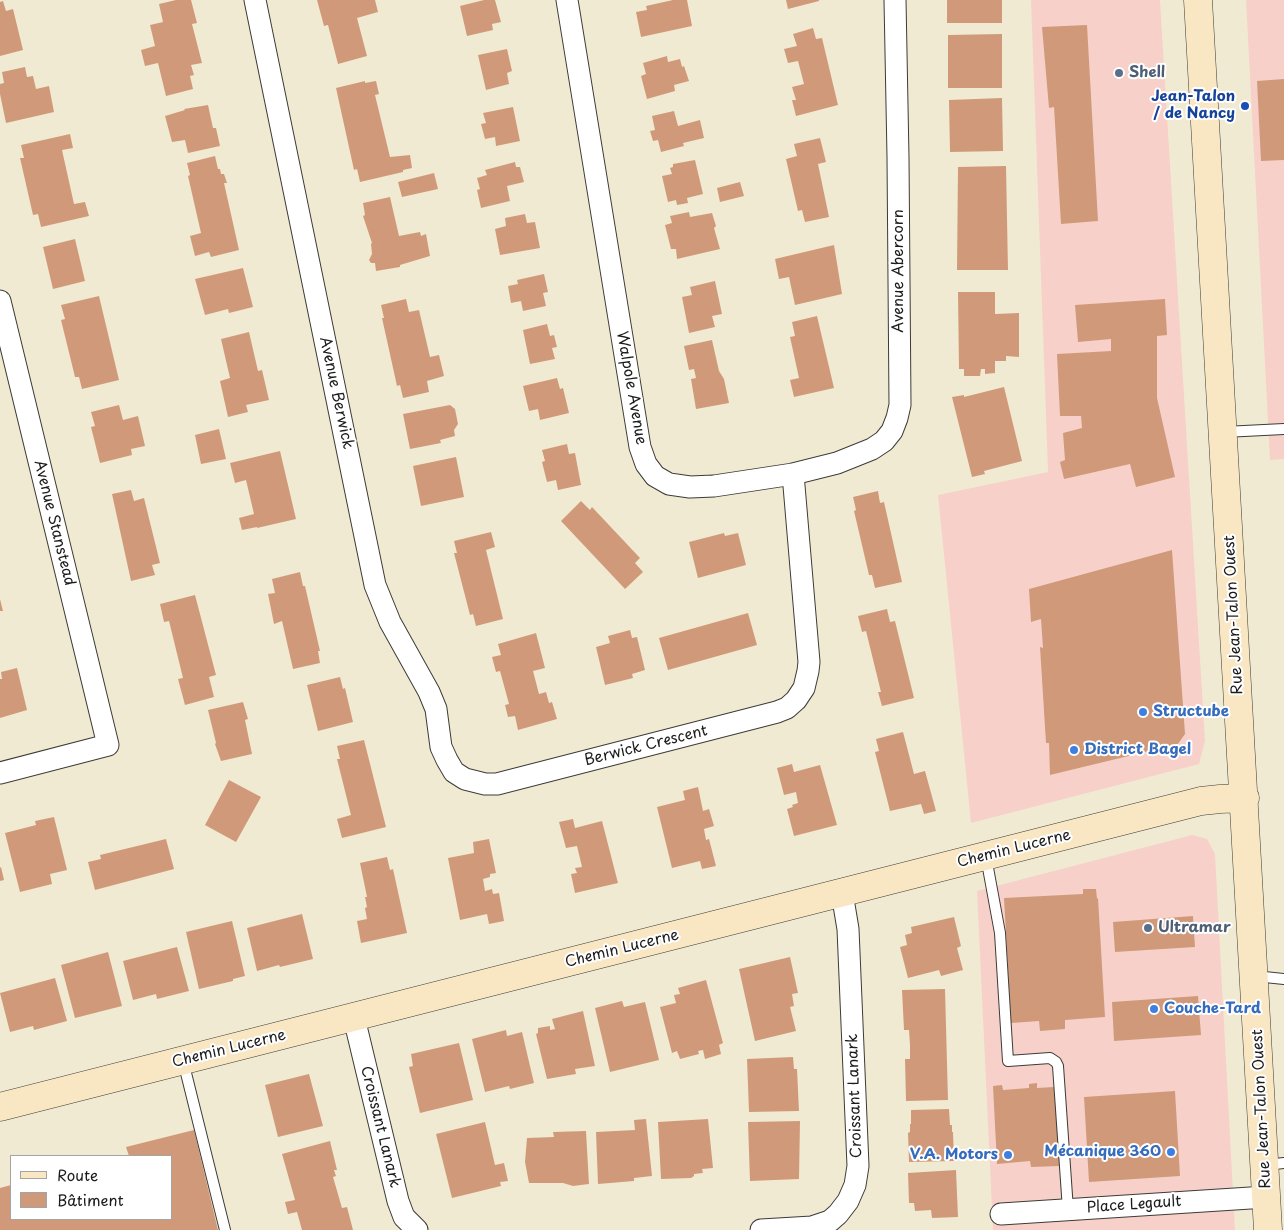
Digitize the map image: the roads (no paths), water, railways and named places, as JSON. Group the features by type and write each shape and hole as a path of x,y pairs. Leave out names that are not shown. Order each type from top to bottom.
{"main road":[{"name":"Rue Jean-Talon Ouest","path":"1198,0 1254,976 1274,1164 1266,1197 1268,1230"},
{"name":"Chemin Lucerne","path":"0,1107 1201,801 1244,798"}],"street":[{"name":"Avenue Berwick","path":"255,0 375,585 390,622 429,692 436,710 441,747 454,772"},
{"name":"Walpole Avenue","path":"567,0 640,448 646,464 655,476 669,484 690,487 714,486 793,474"},
{"name":"Avenue Abercorn","path":"793,474 838,463 872,449 884,441 892,431 898,412 900,395 895,0"},
{"name":"Avenue Stanstead","path":"0,301 108,745 0,773"},
{"name":"Berwick Crescent","path":"454,772 474,782 497,784 759,718 787,708 796,700 804,688 809,662 793,474"},
{"name":"Croissant Lanark","path":"761,1230 812,1227 830,1221 848,1201 855,1185 858,1166 848,938 842,893"},
{"name":"Croissant Lanark","path":"354,1018 398,1201 404,1216 417,1230"},
{"name":"Place Legault","path":"1001,1214 1266,1197"}],"lane":[{"path":"1223,432 1284,428"},
{"path":"986,856 1000,933 1008,1061 1050,1058 1058,1066 1068,1210"},
{"path":"1254,976 1284,980"},
{"path":"183,1061 225,1230"}],"place":[{"name":"Shell","path":"1119,73"},
{"name":"Jean-Talon / de Nancy","path":"1245,106"},
{"name":"Structube","path":"1143,712"},
{"name":"District Bagel","path":"1074,750"},
{"name":"Ultramar","path":"1148,928"},
{"name":"Couche-Tard","path":"1154,1009"},
{"name":"Mécanique 360","path":"1171,1152"},
{"name":"V.A. Motors","path":"1008,1155"}]}
